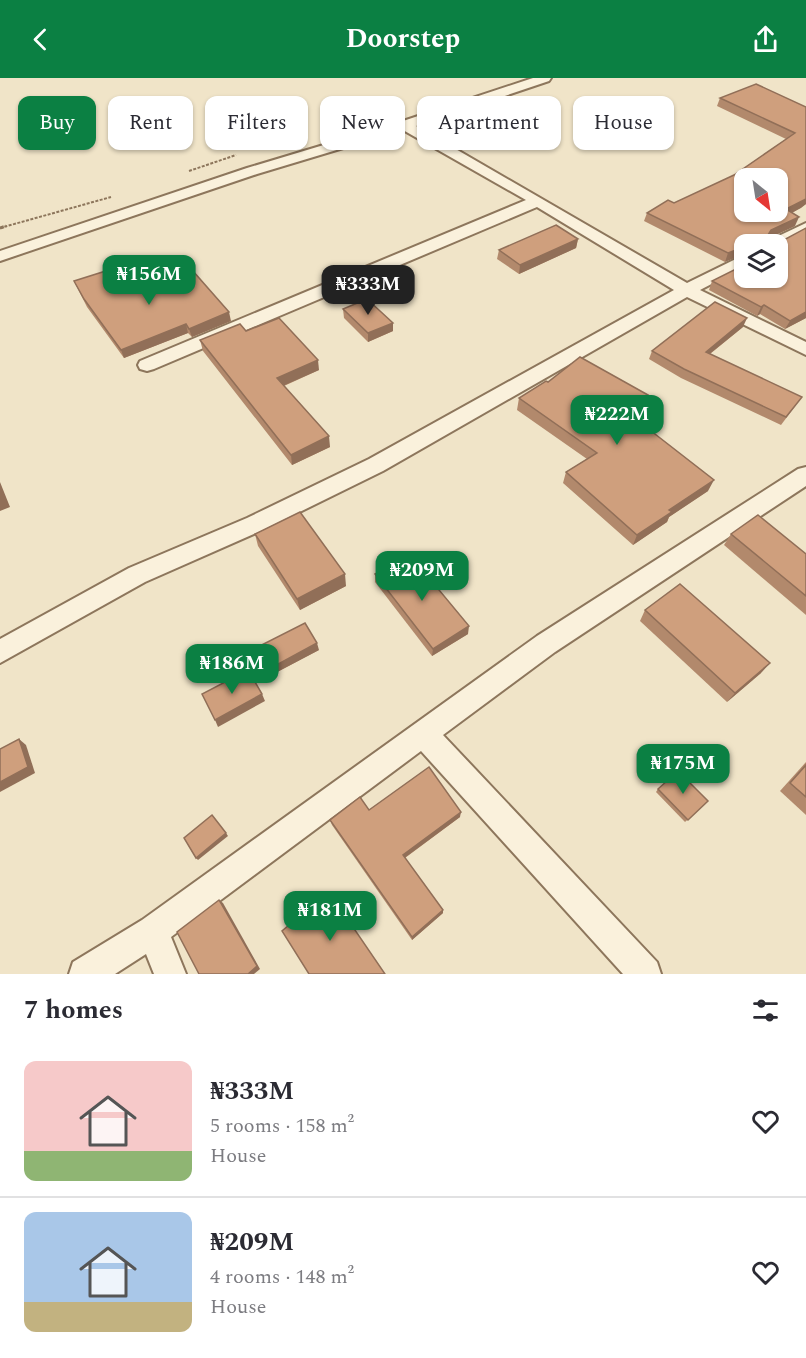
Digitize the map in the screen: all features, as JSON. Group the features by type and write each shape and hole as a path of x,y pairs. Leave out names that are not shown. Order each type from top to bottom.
{"street":[{"path":"405,125 545,78"},
{"path":"405,125 687,290 806,349"},
{"path":"0,256 320,149"},
{"path":"147,365 538,201"},
{"path":"788,237 806,228"},
{"path":"0,652 137,575 255,524 376,465 636,317 734,265"},
{"path":"85,974 153,932 546,644 806,475"},
{"path":"423,733 645,974"},
{"path":"153,932 170,974"}],"building":[{"path":"756,84 806,107 806,199 788,208 788,168 744,168 795,133 720,98"},
{"path":"734,175 734,222 788,222 788,210 799,217 771,230 769,234 734,234 734,251 728,253 647,213 668,200 674,203"},
{"path":"556,225 578,239 520,265 499,250"},
{"path":"806,228 806,312 790,321 764,305 761,307 712,281 734,270 734,288 788,288 788,238"},
{"path":"109,270 127,293 192,270 229,312 189,329 186,324 121,350 84,299 74,281"},
{"path":"367,299 393,323 368,333 343,309"},
{"path":"715,302 747,318 706,352 802,397 786,417 684,369 652,351"},
{"path":"279,318 318,360 277,378 329,436 291,455 200,340 240,324 246,331"},
{"path":"580,357 648,395 628,413 714,480 637,535 566,472 597,453 519,398 546,381 548,382"},
{"path":"300,512 345,574 297,599 255,534"},
{"path":"758,515 806,554 806,596 731,534"},
{"path":"410,555 469,626 433,649 375,574"},
{"path":"680,584 770,663 735,693 645,610"},
{"path":"305,623 317,643 260,674 248,652"},
{"path":"248,670 262,694 215,720 202,694"},
{"path":"19,739 28,767 0,782 0,749"},
{"path":"806,765 806,797 790,783"},
{"path":"429,767 461,812 403,855 443,910 412,937 330,820 360,797 369,810"},
{"path":"678,771 708,801 688,820 658,789"},
{"path":"212,815 226,833 196,858 184,838"},
{"path":"329,892 385,974 309,974 282,931"},
{"path":"219,900 257,966 248,974 199,974 177,932"}]}
